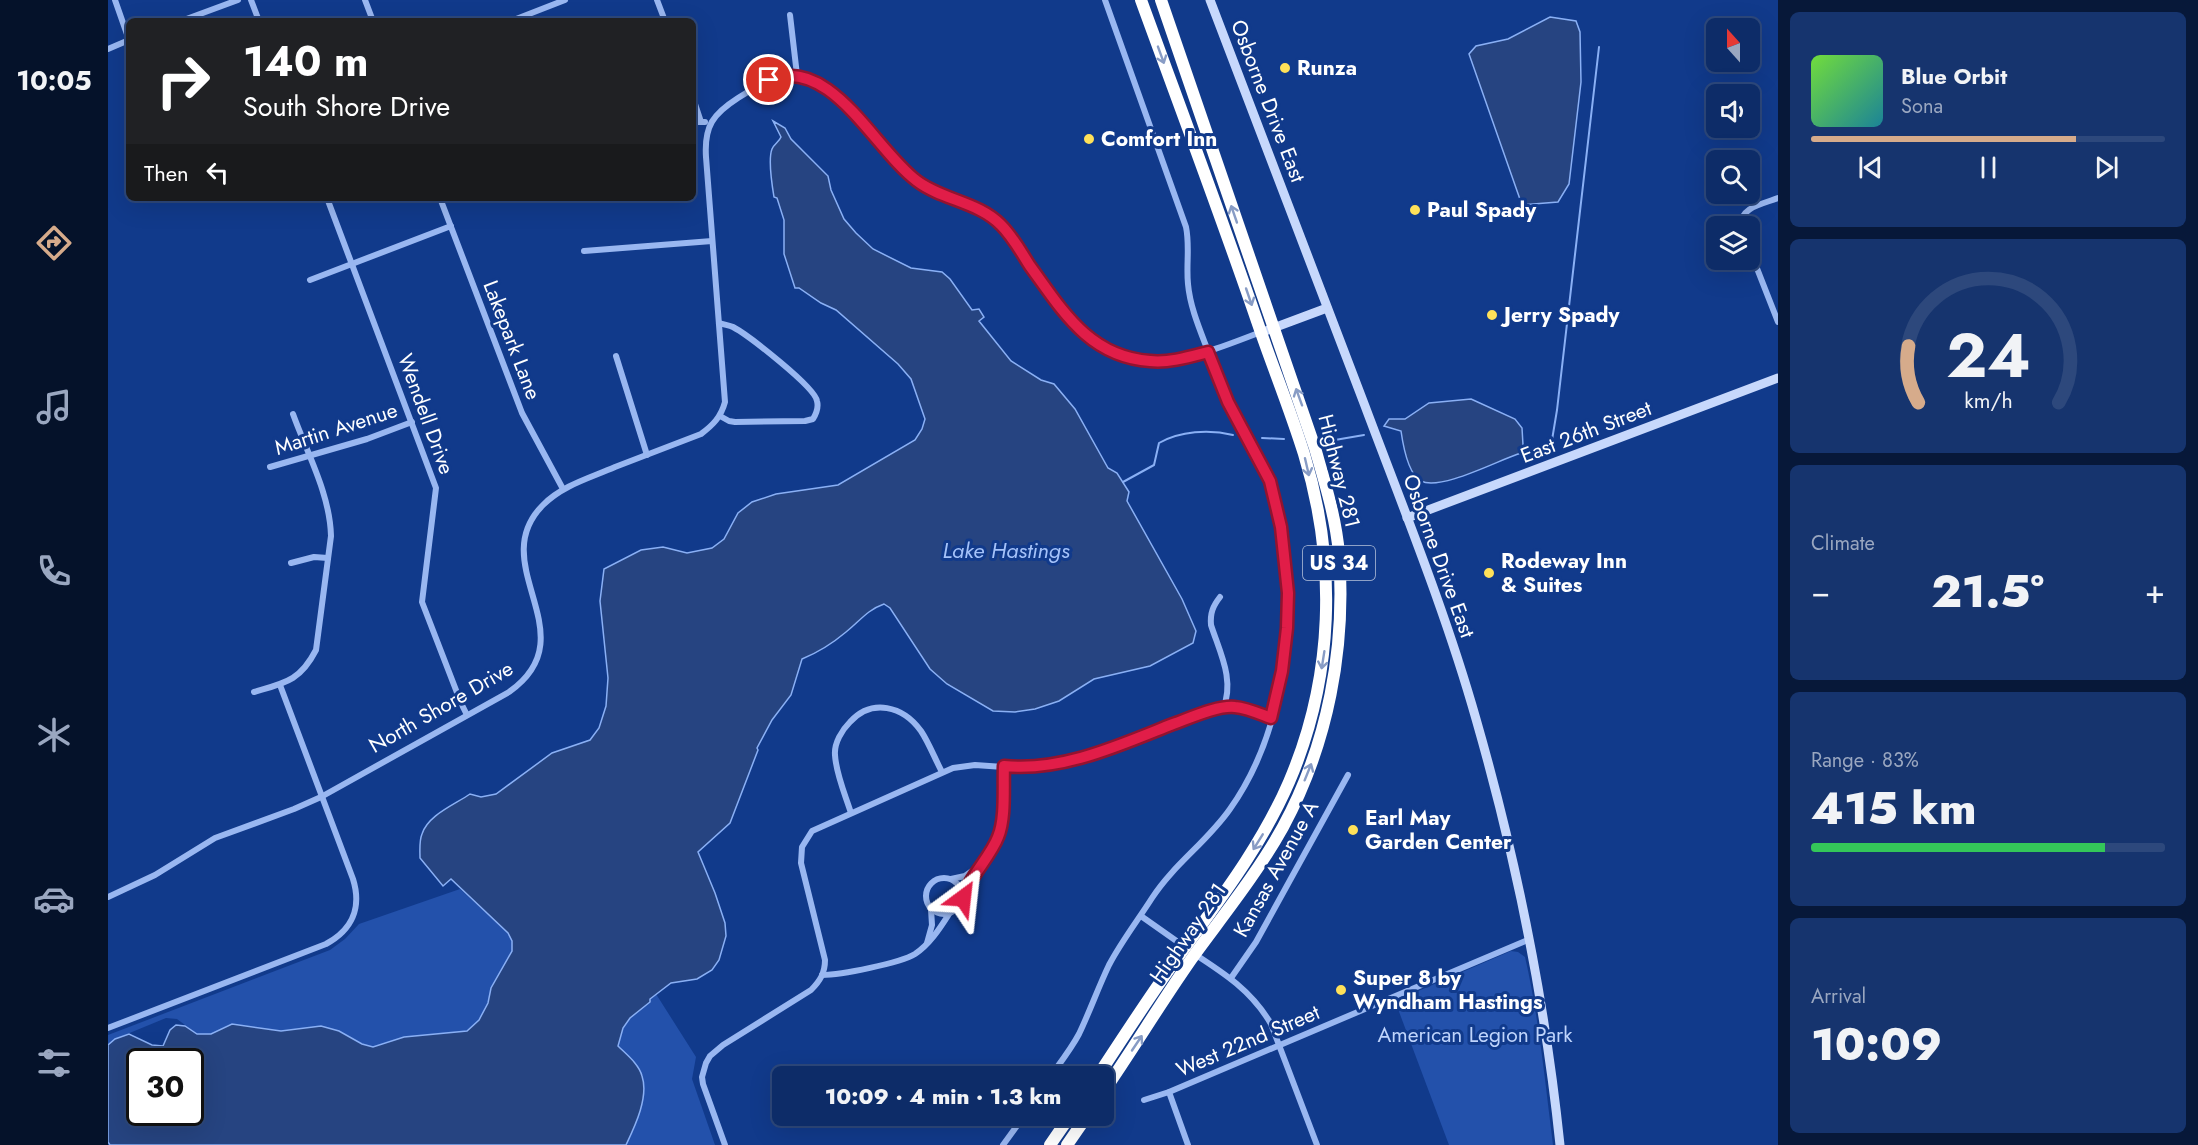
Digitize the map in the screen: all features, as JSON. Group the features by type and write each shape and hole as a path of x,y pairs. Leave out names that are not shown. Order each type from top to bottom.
{"highway":[{"name":"Highway 281","path":"1114,1075 1278,807 1309,728 1324,653 1327,589 1325,554 1305,458 1234,255 1140,0"},
{"name":"Highway 281","path":"1105,1066 1273,843 1284,825 1314,757 1329,703 1335,670 1340,609 1339,553 1336,532 1315,447 1161,0"},
{"path":"1050,1145 1063,1126"},
{"path":"1067,1145 1080,1126"}],"street":[{"path":"115,0 126,31"},
{"path":"189,18 238,0"},
{"path":"251,0 258,18"},
{"path":"365,0 372,18"},
{"path":"519,18 565,0"},
{"path":"657,0 664,18"},
{"path":"1057,1066 1077,1037 1111,963 1168,874 1209,835 1232,806 1254,765 1271,718 1282,671 1287,628 1288,593 1281,527 1270,481 1228,402 1208,352 1190,294 1189,247 1186,227 1105,0"},
{"name":"Osborne Drive East","path":"1210,0 1441,609 1476,718 1530,939 1560,1145"},
{"path":"790,15 797,75"},
{"path":"108,49 126,41"},
{"path":"719,323 733,327 805,383 818,402 817,412 813,419 735,422 720,416 725,402 705,144 711,121 720,111 769,80 788,74 814,80 828,89 917,182 985,213 998,222 1065,315 1086,338 1124,356 1151,362 1208,352 1327,308"},
{"path":"696,106 702,122"},
{"path":"696,122 711,121"},
{"path":"1743,216 1748,210 1778,198"},
{"name":"Wendell Drive","path":"328,201 436,488 422,602 460,703 467,715"},
{"name":"Lakepark Lane","path":"441,201 522,413 563,489"},
{"path":"310,280 451,226"},
{"path":"584,251 712,241"},
{"path":"1758,270 1778,322"},
{"path":"616,356 647,455"},
{"name":"East 26th Street","path":"1407,518 1778,378"},
{"path":"254,692 280,685 295,677 308,666 316,650 331,536 327,505 292,414"},
{"name":"North Shore Drive","path":"108,897 155,875 214,838 277,816 321,797 519,684 528,676 539,657 541,634 524,563 525,539 541,507 563,489 701,434 720,416"},
{"name":"Martin Avenue","path":"270,467 367,439 412,422"},
{"path":"291,563 314,557 328,558"},
{"path":"1220,597 1210,616 1229,680 1227,700 1223,709"},
{"path":"108,1028 326,944 336,939 354,918 356,888 280,685"},
{"path":"851,813 835,754 840,735 847,725 862,712 873,707 884,706 904,715 922,733 942,772"},
{"path":"725,1145 703,1084 704,1069 710,1056 748,1028 811,990 822,975 825,960 801,863 801,847 812,831 942,772 965,766 1018,768 1060,764 1106,750 1193,717 1234,706 1271,718"},
{"path":"822,975 839,975 913,955 937,933 949,914 958,908 963,895 998,839 1001,829 1004,766"},
{"name":"Kansas Avenue A","path":"1231,978 1256,942 1348,775"},
{"path":"927,943 932,925 926,898 929,887 938,880 965,876 980,866"},
{"path":"951,879 960,887 963,895"},
{"path":"930,908 940,914 949,914"},
{"path":"1141,916 1247,990 1265,1013 1280,1045 1317,1145"},
{"name":"West 22nd Street","path":"1144,1101 1530,939"},
{"path":"1169,1092 1188,1145"},
{"path":"1003,1145 1017,1126"}],"green space":[{"path":"460,889 508,933 512,941 512,951 491,988 488,1004 479,1020 467,1031 404,1037 373,1047 362,1044 339,1031 321,1026 281,1031 232,1024 211,1034 197,1034 177,1019 166,1018 115,1039 108,1045 108,1035 330,950 345,939 359,924"},
{"name":"American Legion Park","path":"1511,951 1518,952 1525,957 1530,980 1553,1145 1449,1145 1395,1001"},
{"path":"656,994 696,1057 692,1079 715,1145 626,1145 634,1129 618,1046 623,1028 630,1018 650,1002"}],"water":[{"path":"1550,17 1576,21 1580,32 1581,82 1569,184 1558,202 1522,205 1469,54 1476,46 1508,39"},
{"name":"Lake Hastings","path":"773,121 785,128 791,139 828,176 831,190 844,219 873,249 911,268 942,272 950,279 972,310 979,309 984,317 979,321 1011,361 1041,380 1054,384 1075,409 1108,468 1117,473 1129,492 1127,501 1182,599 1196,631 1193,643 1150,666 1094,679 1059,701 1035,709 1015,712 993,711 947,684 930,669 890,608 884,604 868,613 831,644 802,659 791,695 772,720 757,748 730,823 698,852 725,923 726,936 719,960 712,970 697,979 671,983 650,999 650,1002 630,1018 623,1028 618,1046 638,1067 644,1084 640,1111 626,1145 110,1145 108,1142 108,1045 115,1039 129,1034 152,1045 163,1046 170,1030 176,1025 185,1026 197,1034 211,1034 232,1024 281,1031 321,1026 339,1031 362,1044 373,1047 404,1037 467,1031 479,1020 488,1003 491,988 512,951 512,941 508,933 451,879 443,886 420,858 421,837 430,821 449,806 470,794 481,797 496,794 552,753 590,740 599,728 606,706 608,678 600,601 604,569 641,550 663,547 687,553 712,548 724,539 738,513 752,502 776,494 838,485 915,440 925,419 911,379 898,364 836,310 799,288 795,288 784,254 784,220 777,198 774,197 770,159 772,149 781,137"},
{"path":"1471,399 1515,419 1522,428 1523,445 1534,456 1531,462 1524,454 1518,454 1455,479 1430,483 1421,481 1409,466 1401,431 1384,426 1389,419 1405,419 1429,403"}],"waterway":[{"path":"1550,452 1557,410 1599,47"},
{"path":"1123,482 1154,465 1159,443 1167,439 1195,432 1233,435"},
{"path":"1329,441 1364,435"},
{"path":"1262,438 1284,439"}],"place":[{"name":"Runza","path":"1285,68"},
{"name":"Comfort Inn","path":"1089,139"},
{"name":"Paul Spady","path":"1415,210"},
{"name":"Jerry Spady","path":"1492,315"},
{"name":"Rodeway Inn & Suites","path":"1489,573"},
{"name":"Earl May Garden Center","path":"1353,830"},
{"name":"Super 8 by Wyndham Hastings","path":"1341,990"}],"route":[{"path":"769,80 788,74 807,77 821,84 843,102 892,158 917,182 993,218 1008,233 1065,315 1086,338 1124,356 1151,362 1208,352 1228,402 1263,464 1276,502 1286,563 1288,593 1282,671 1271,718 1234,706 1193,717 1106,750 1060,764 1018,768 1004,766 1001,829 998,839 963,898"}]}
